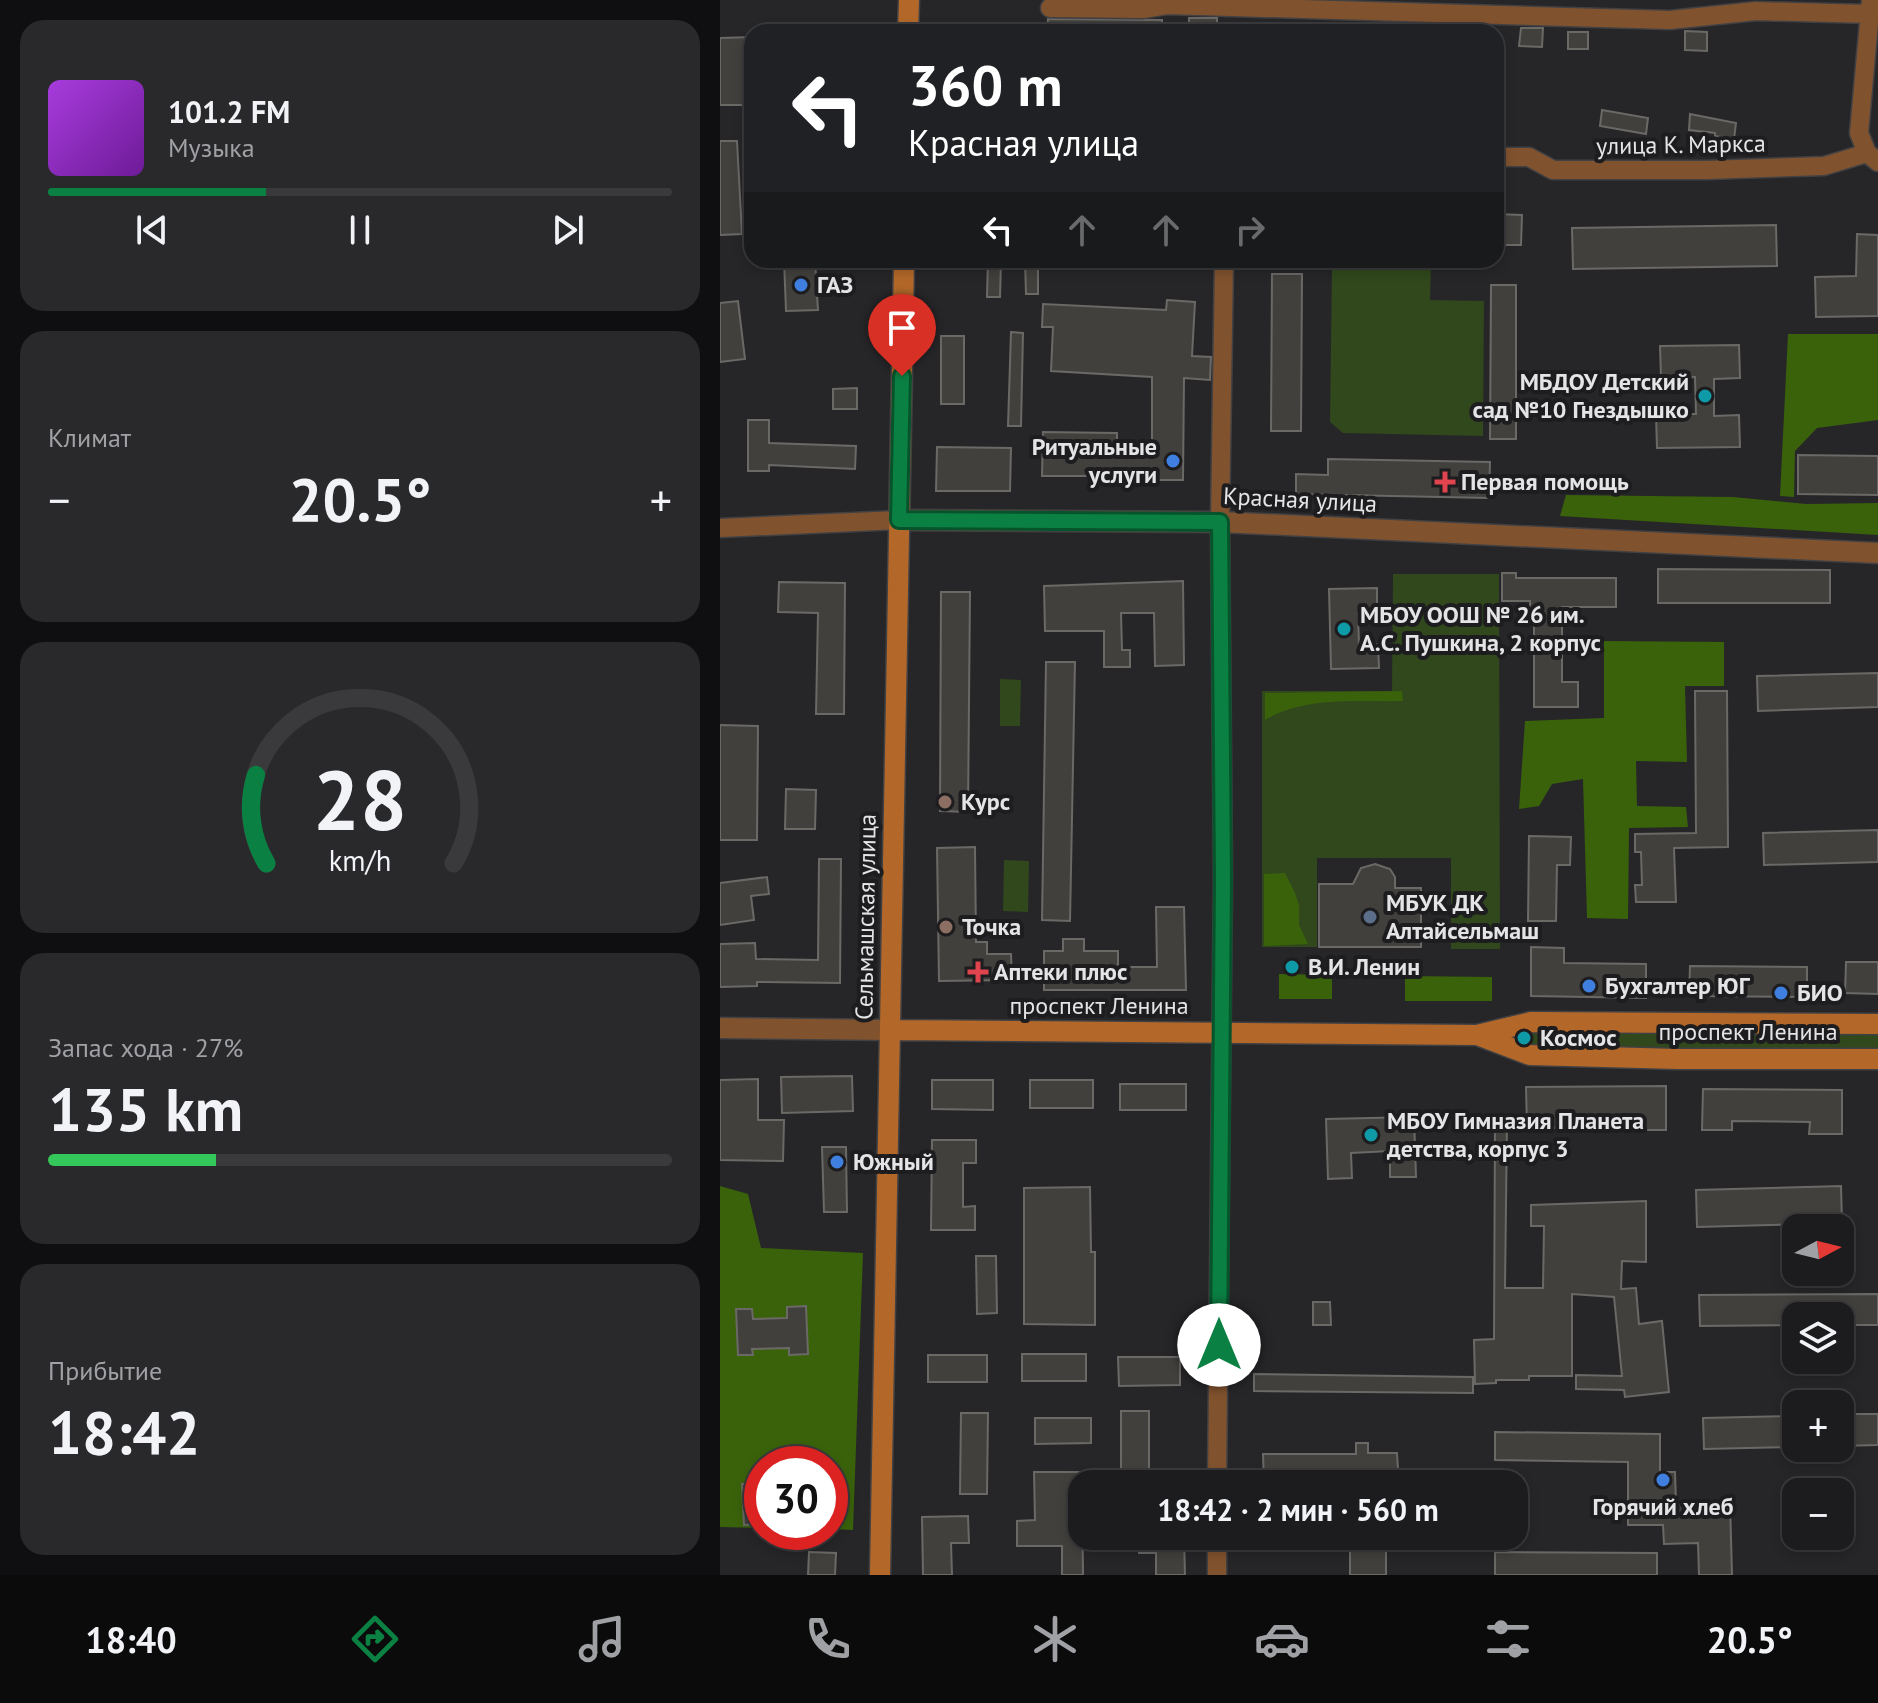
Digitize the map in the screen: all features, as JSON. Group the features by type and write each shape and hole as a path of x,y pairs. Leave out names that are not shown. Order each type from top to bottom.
{"main road":[{"path":"908,24 909,0"},
{"name":"Сельмашская улица","path":"880,1575 904,268"},
{"path":"1522,1052 1519,1042 1524,1024"},
{"name":"проспект Ленина","path":"890,1030 1477,1035 1524,1024 1878,1024"},
{"name":"проспект Ленина","path":"1477,1035 1530,1055 1878,1059"}],"street":[{"path":"1050,8 1143,9 1167,5 1670,20 1756,11 1870,7 1859,133 1873,158"},
{"name":"улица К. Маркса","path":"1504,157 1529,157 1553,170 1824,166 1873,158"},
{"path":"1217,1470 1223,879 1220,522 1224,268"},
{"name":"Красная улица","path":"720,528 899,520 1220,522 1878,553"},
{"name":"проспект Ленина","path":"720,1028 890,1030"},
{"path":"1217,1550 1217,1575"}],"green space":[{"path":"1332,268 1431,268 1430,300 1484,301 1483,436 1343,433 1330,422"},
{"path":"1788,334 1878,334 1878,420 1817,428 1795,451 1794,497 1780,496"},
{"path":"1566,495 1733,497 1806,504 1878,503 1878,535 1560,516"},
{"path":"1393,574 1499,574 1500,949 1451,949 1451,858 1317,858 1317,947 1262,947 1262,691 1392,691"},
{"path":"1604,641 1724,642 1724,686 1685,686 1687,762 1636,761 1637,806 1686,807 1688,827 1629,828 1628,919 1587,918 1583,779 1552,784 1539,806 1519,809 1525,721 1604,718"},
{"path":"1000,679 1021,680 1020,726 1000,726"},
{"path":"1402,691 1403,701 1314,704 1281,712 1265,720 1265,693"},
{"path":"1004,860 1029,861 1028,912 1003,911"},
{"path":"1285,873 1299,905 1299,925 1308,944 1264,946 1264,874"},
{"path":"1279,974 1332,975 1332,999 1279,999"},
{"path":"1405,976 1492,977 1492,1001 1405,1001"},
{"path":"1531,1027 1878,1030 1878,1054 1527,1050 1520,1044 1521,1033"},
{"path":"720,1186 748,1194 761,1248 863,1253 853,1530 848,1530 848,1446 744,1446 744,1528 720,1527"}],"building":[{"path":"1189,18 1217,18 1217,24 1189,24"},
{"path":"1048,19 1162,20 1162,24 1048,24"},
{"path":"1521,28 1543,28 1542,47 1519,46"},
{"path":"1685,31 1707,32 1707,51 1685,50"},
{"path":"1568,32 1588,32 1588,49 1568,49"},
{"path":"744,37 744,105 720,105 720,38"},
{"path":"1602,110 1648,118 1646,134 1600,126"},
{"path":"1690,114 1736,123 1734,139 1689,130"},
{"path":"720,141 737,141 742,234 720,235"},
{"path":"1504,214 1522,215 1521,245 1504,245"},
{"path":"1776,225 1777,266 1573,269 1572,228"},
{"path":"1857,234 1878,235 1878,316 1816,317 1815,277 1856,276"},
{"name":"ГАЗ","path":"784,268 815,268 818,310 786,311"},
{"path":"988,268 1001,268 1000,297 987,297"},
{"path":"1025,268 1038,268 1038,294 1026,294"},
{"path":"1272,274 1302,274 1301,431 1271,431"},
{"path":"1491,285 1516,285 1516,439 1490,439"},
{"path":"1167,300 1195,302 1192,356 1211,357 1210,380 1184,378 1183,480 1133,480 1133,476 1042,476 1043,432 1117,433 1117,451 1152,451 1152,377 1051,371 1053,327 1042,327 1043,304 1166,310"},
{"path":"738,301 745,359 720,362 720,303"},
{"path":"1011,332 1023,333 1021,426 1008,426"},
{"path":"941,336 964,336 964,404 941,404"},
{"name":"МБДОУ Детский сад №10 Гнездышко","path":"1739,345 1740,378 1714,379 1714,416 1739,415 1740,447 1657,448 1656,414 1696,414 1695,377 1661,378 1660,346"},
{"path":"857,388 857,409 833,409 833,389"},
{"path":"748,420 769,420 769,443 856,446 855,469 769,465 769,471 748,471"},
{"path":"937,447 1011,448 1010,491 936,491"},
{"path":"1798,455 1878,456 1878,495 1798,494"},
{"path":"1328,459 1490,462 1489,498 1296,494 1296,474 1328,475"},
{"path":"1658,569 1830,570 1830,603 1658,603"},
{"path":"1502,573 1516,573 1516,578 1616,578 1616,607 1562,607 1562,682 1578,682 1578,707 1534,707 1534,607 1530,607 1530,601 1502,601"},
{"path":"1183,581 1184,665 1155,666 1154,613 1121,613 1122,650 1130,650 1130,667 1104,667 1104,631 1045,631 1044,586"},
{"path":"779,582 845,583 844,714 816,714 818,613 778,612"},
{"name":"МБОУ ООШ № 26 им. А.С. Пушкина, 2 корпус","path":"1377,588 1377,613 1358,613 1359,645 1378,644 1379,668 1331,669 1329,589"},
{"path":"941,592 970,592 968,812 940,811"},
{"path":"1046,662 1075,662 1070,921 1042,920"},
{"path":"1878,673 1878,707 1758,711 1757,676"},
{"path":"1695,691 1727,691 1728,847 1674,848 1676,902 1636,902 1635,885 1642,885 1641,852 1635,852 1635,834 1696,833"},
{"path":"720,725 758,726 757,840 720,840"},
{"path":"786,789 816,790 815,829 785,829"},
{"path":"1878,830 1878,862 1764,865 1763,833"},
{"path":"1529,836 1571,837 1570,865 1557,865 1556,921 1528,921"},
{"path":"975,847 976,942 987,942 987,954 1011,954 1012,980 939,981 937,848"},
{"path":"819,859 841,859 840,983 757,982 757,986 720,987 720,944 755,943 756,959 818,960"},
{"name":"МБУК ДК Алтайсельмаш","path":"1375,864 1390,869 1395,877 1395,888 1421,888 1421,947 1319,947 1319,884 1353,884 1361,868"},
{"path":"767,877 769,894 751,896 754,920 720,925 720,883"},
{"path":"1156,907 1184,907 1186,990 1044,990 1044,951 1063,951 1063,939 1084,939 1084,951 1118,951 1118,967 1157,967"},
{"path":"1531,947 1564,948 1564,963 1646,964 1646,998 1531,996"},
{"path":"1846,962 1878,962 1878,994 1845,993"},
{"path":"1690,966 1807,967 1807,997 1689,996"},
{"path":"852,1076 853,1111 782,1113 781,1077"},
{"path":"758,1079 758,1120 784,1120 783,1161 720,1160 720,1080"},
{"path":"932,1080 993,1080 993,1110 932,1109"},
{"path":"1030,1080 1093,1080 1093,1108 1030,1108"},
{"path":"1120,1084 1186,1084 1186,1110 1120,1110"},
{"path":"1666,1086 1666,1130 1633,1130 1632,1119 1556,1119 1556,1128 1527,1128 1526,1087"},
{"path":"1703,1089 1842,1090 1842,1134 1809,1134 1810,1122 1732,1121 1732,1130 1702,1130"},
{"name":"МБОУ Гимназия Планета детства, корпус 3","path":"1414,1117 1416,1177 1390,1177 1390,1151 1351,1153 1352,1178 1328,1179 1326,1119"},
{"path":"1495,1120 1507,1120 1505,1288 1543,1288 1544,1226 1531,1226 1531,1205 1646,1201 1646,1262 1622,1261 1621,1289 1636,1288 1639,1324 1662,1321 1669,1392 1625,1397 1624,1390 1576,1389 1576,1375 1622,1376 1614,1297 1572,1294 1572,1376 1529,1376 1529,1380 1496,1380 1496,1383 1475,1384 1474,1340 1494,1339"},
{"path":"932,1140 976,1140 976,1163 963,1163 963,1207 975,1206 975,1230 931,1230"},
{"path":"822,1147 846,1147 847,1212 824,1212"},
{"path":"1841,1186 1842,1214 1782,1214 1782,1225 1697,1227 1696,1190"},
{"path":"1090,1187 1091,1252 1095,1252 1095,1325 1024,1324 1024,1188"},
{"path":"976,1256 996,1256 997,1313 977,1314"},
{"path":"1878,1294 1878,1325 1854,1325 1854,1302 1782,1302 1782,1325 1700,1326 1699,1295"},
{"path":"1313,1302 1330,1302 1331,1325 1313,1325"},
{"path":"806,1306 808,1354 789,1355 789,1348 752,1349 753,1355 738,1355 736,1309 752,1309 753,1319 787,1318 787,1307"},
{"path":"1022,1354 1086,1354 1086,1381 1022,1381"},
{"path":"928,1355 987,1355 987,1382 928,1382"},
{"path":"1118,1357 1180,1357 1180,1385 1119,1386"},
{"path":"1254,1374 1473,1377 1473,1393 1254,1391"},
{"path":"1121,1411 1149,1411 1149,1470 1121,1470"},
{"path":"961,1413 988,1413 987,1494 960,1494"},
{"path":"1854,1414 1878,1414 1878,1445 1854,1446"},
{"path":"1782,1416 1782,1447 1704,1449 1703,1418"},
{"path":"1035,1418 1091,1418 1091,1443 1035,1444"},
{"path":"1495,1432 1660,1434 1660,1472 1675,1472 1676,1504 1730,1502 1732,1575 1699,1575 1698,1543 1664,1544 1663,1525 1628,1525 1628,1462 1495,1460"},
{"path":"1356,1443 1368,1443 1368,1453 1397,1453 1398,1470 1264,1470 1263,1454 1356,1454"},
{"path":"1034,1472 1068,1472 1068,1550 1083,1550 1083,1575 1062,1575 1062,1546 1017,1546 1017,1521 1035,1520"},
{"path":"742,1484 744,1484 744,1525"},
{"path":"968,1516 969,1543 951,1543 952,1575 923,1575 922,1517"},
{"path":"1139,1550 1184,1550 1185,1575 1156,1575 1156,1553 1139,1553"},
{"path":"1350,1550 1386,1550 1386,1575 1350,1575"},
{"path":"809,1552 836,1553 835,1575 808,1575"},
{"path":"1495,1552 1657,1553 1657,1575 1495,1575"}],"place":[{"name":"ГАЗ","path":"801,285"},
{"name":"МБДОУ Детский сад №10 Гнездышко","path":"1705,396"},
{"name":"Ритуальные услуги","path":"1173,461"},
{"name":"Первая помощь","path":"1445,482"},
{"name":"МБОУ ООШ № 26 им. А.С. Пушкина, 2 корпус","path":"1344,629"},
{"name":"Курс","path":"945,802"},
{"name":"МБУК ДК Алтайсельмаш","path":"1370,917"},
{"name":"Точка","path":"946,927"},
{"name":"В.И. Ленин","path":"1292,967"},
{"name":"Аптеки плюс","path":"978,972"},
{"name":"Бухгалтер ЮГ","path":"1589,986"},
{"name":"БИО","path":"1781,993"},
{"name":"Космос","path":"1524,1038"},
{"name":"МБОУ Гимназия Планета детства, корпус 3","path":"1371,1135"},
{"name":"Южный","path":"837,1162"},
{"name":"Горячий хлеб","path":"1663,1480"}],"route":[{"path":"902,376 899,520 1220,522 1223,879 1219,1345"}]}
